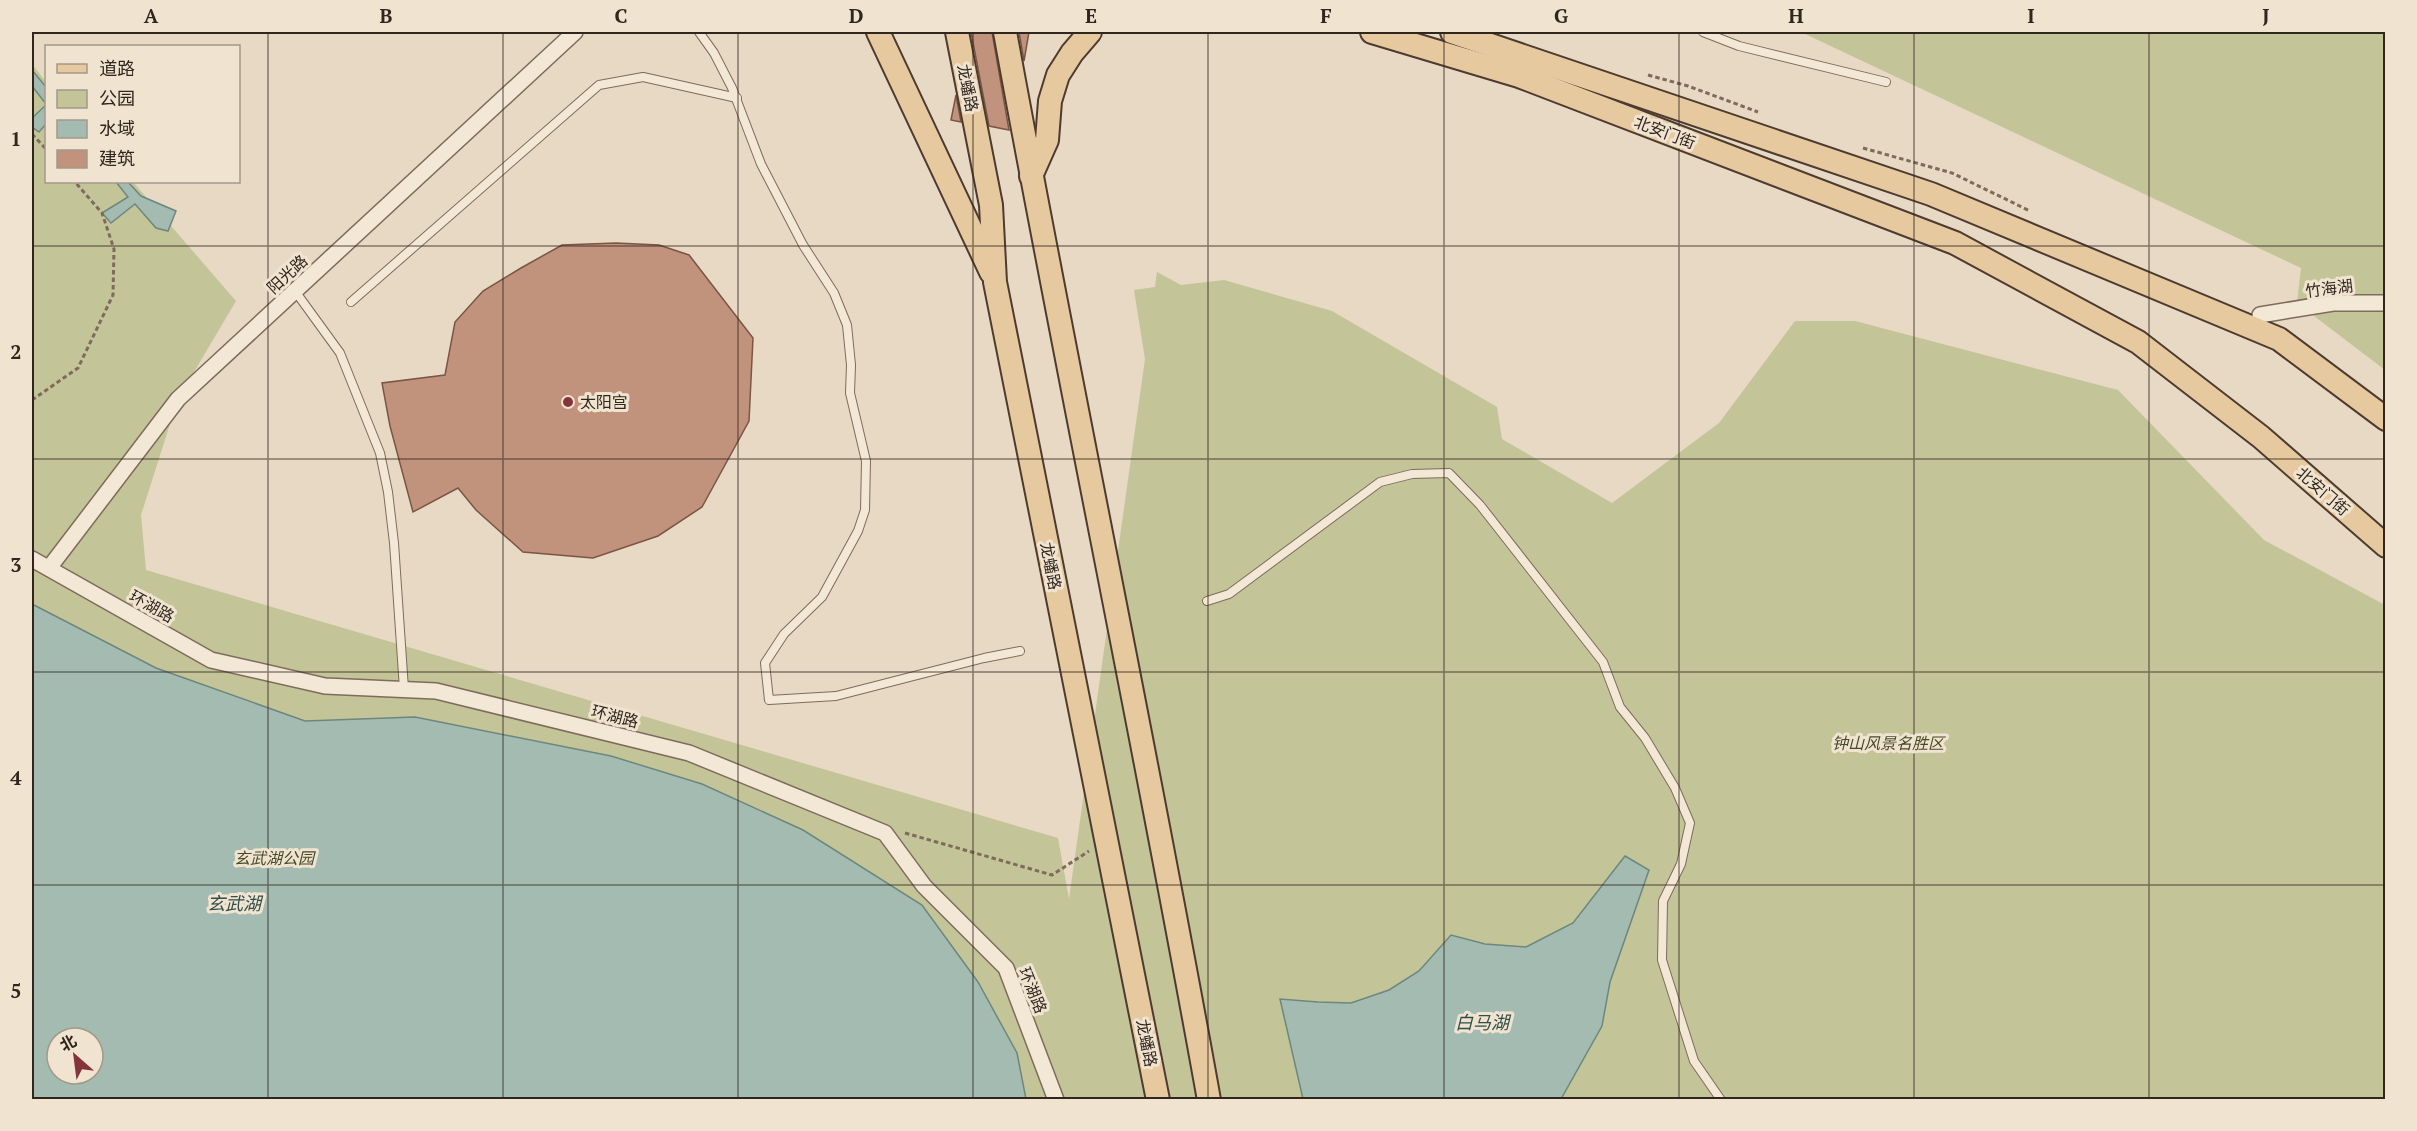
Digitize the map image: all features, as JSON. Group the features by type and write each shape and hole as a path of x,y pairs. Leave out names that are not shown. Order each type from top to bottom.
{"main road":[{"path":"878,32 995,282"},
{"name":"龙蟠路","path":"957,32 991,205 995,282 1158,1100"},
{"path":"1005,32 1031,176 1161,834 1209,1100"},
{"path":"1031,176 1047,140 1050,100 1058,75 1072,53 1090,32"},
{"name":"北安门街","path":"1372,32 1519,76 1954,243 2138,342 2260,437 2385,546"},
{"path":"1452,32 1931,194 2279,339 2385,420"}],"street":[{"name":"阳光路","path":"50,568 178,399 575,32"},
{"name":"竹海湖","path":"2260,315 2333,303 2385,303"},
{"name":"环湖路","path":"32,559 211,660 325,686 436,691 689,753 885,834 924,886 1006,969 1056,1100"}],"lane":[{"path":"699,32 714,53 737,98 766,173 803,245 834,293 847,325 851,366 850,393 866,461 865,510 858,531 822,597 784,634 765,663 769,700 836,696 1020,651"},
{"path":"1703,32 1739,46 1886,82"},
{"path":"351,302 599,85 643,77 737,98"},
{"path":"295,291 340,353 380,453 388,492 394,543 404,689"},
{"path":"1207,601 1228,594 1380,482 1412,474 1449,473 1480,505 1603,662 1620,707 1645,738 1675,788 1690,823 1681,864 1663,901 1662,960 1694,1061 1721,1100"}],"path":[{"path":"32,134 45,148"},
{"path":"32,399 78,368 113,295 114,249 102,213 76,183"},
{"path":"885,834 908,833 1052,875 1106,840"}],"green space":[{"path":"1801,32 2385,32 2385,370 2297,303 2301,268"},
{"name":"钟山风景名胜区","path":"32,64 45,81 45,183 134,183 236,301 178,399 141,515 146,570 1058,838 1069,899 1145,359 1134,290 1155,287 1157,272 1181,285 1224,280 1332,311 1497,407 1502,439 1612,503 1719,423 1795,321 1855,321 2118,390 2264,540 2385,605 2385,1099 32,1099"}],"water":[{"path":"32,70 45,86 45,103 32,86"},
{"path":"45,106 45,125 39,132 32,127 32,118"},
{"path":"117,183 129,183 141,196 176,211 168,231 156,228 135,204 111,223 102,213 128,197"},
{"name":"玄武湖","path":"32,604 156,668 305,721 415,717 611,756 702,784 803,830 922,905 978,982 1017,1053 1026,1099 32,1099"},
{"name":"白马湖","path":"1625,856 1649,870 1610,982 1602,1026 1561,1099 1303,1099 1280,999 1351,1003 1389,990 1419,971 1451,935 1485,944 1526,947 1573,923"}],"building":[{"path":"971,32 992,32 1009,130 989,126"},
{"path":"1019,32 1029,32 1024,61"},
{"path":"956,95 961,122 951,120"},
{"name":"太阳宫","path":"616,243 659,245 689,255 753,338 749,421 702,507 658,536 593,558 523,552 476,510 458,488 413,512 390,426 382,383 445,375 455,322 483,291 521,268 562,245"}],"place":[{"name":"太阳宫","path":"568,402"}],"park label":[{"name":"玄武湖公园","path":"274,858"}]}
